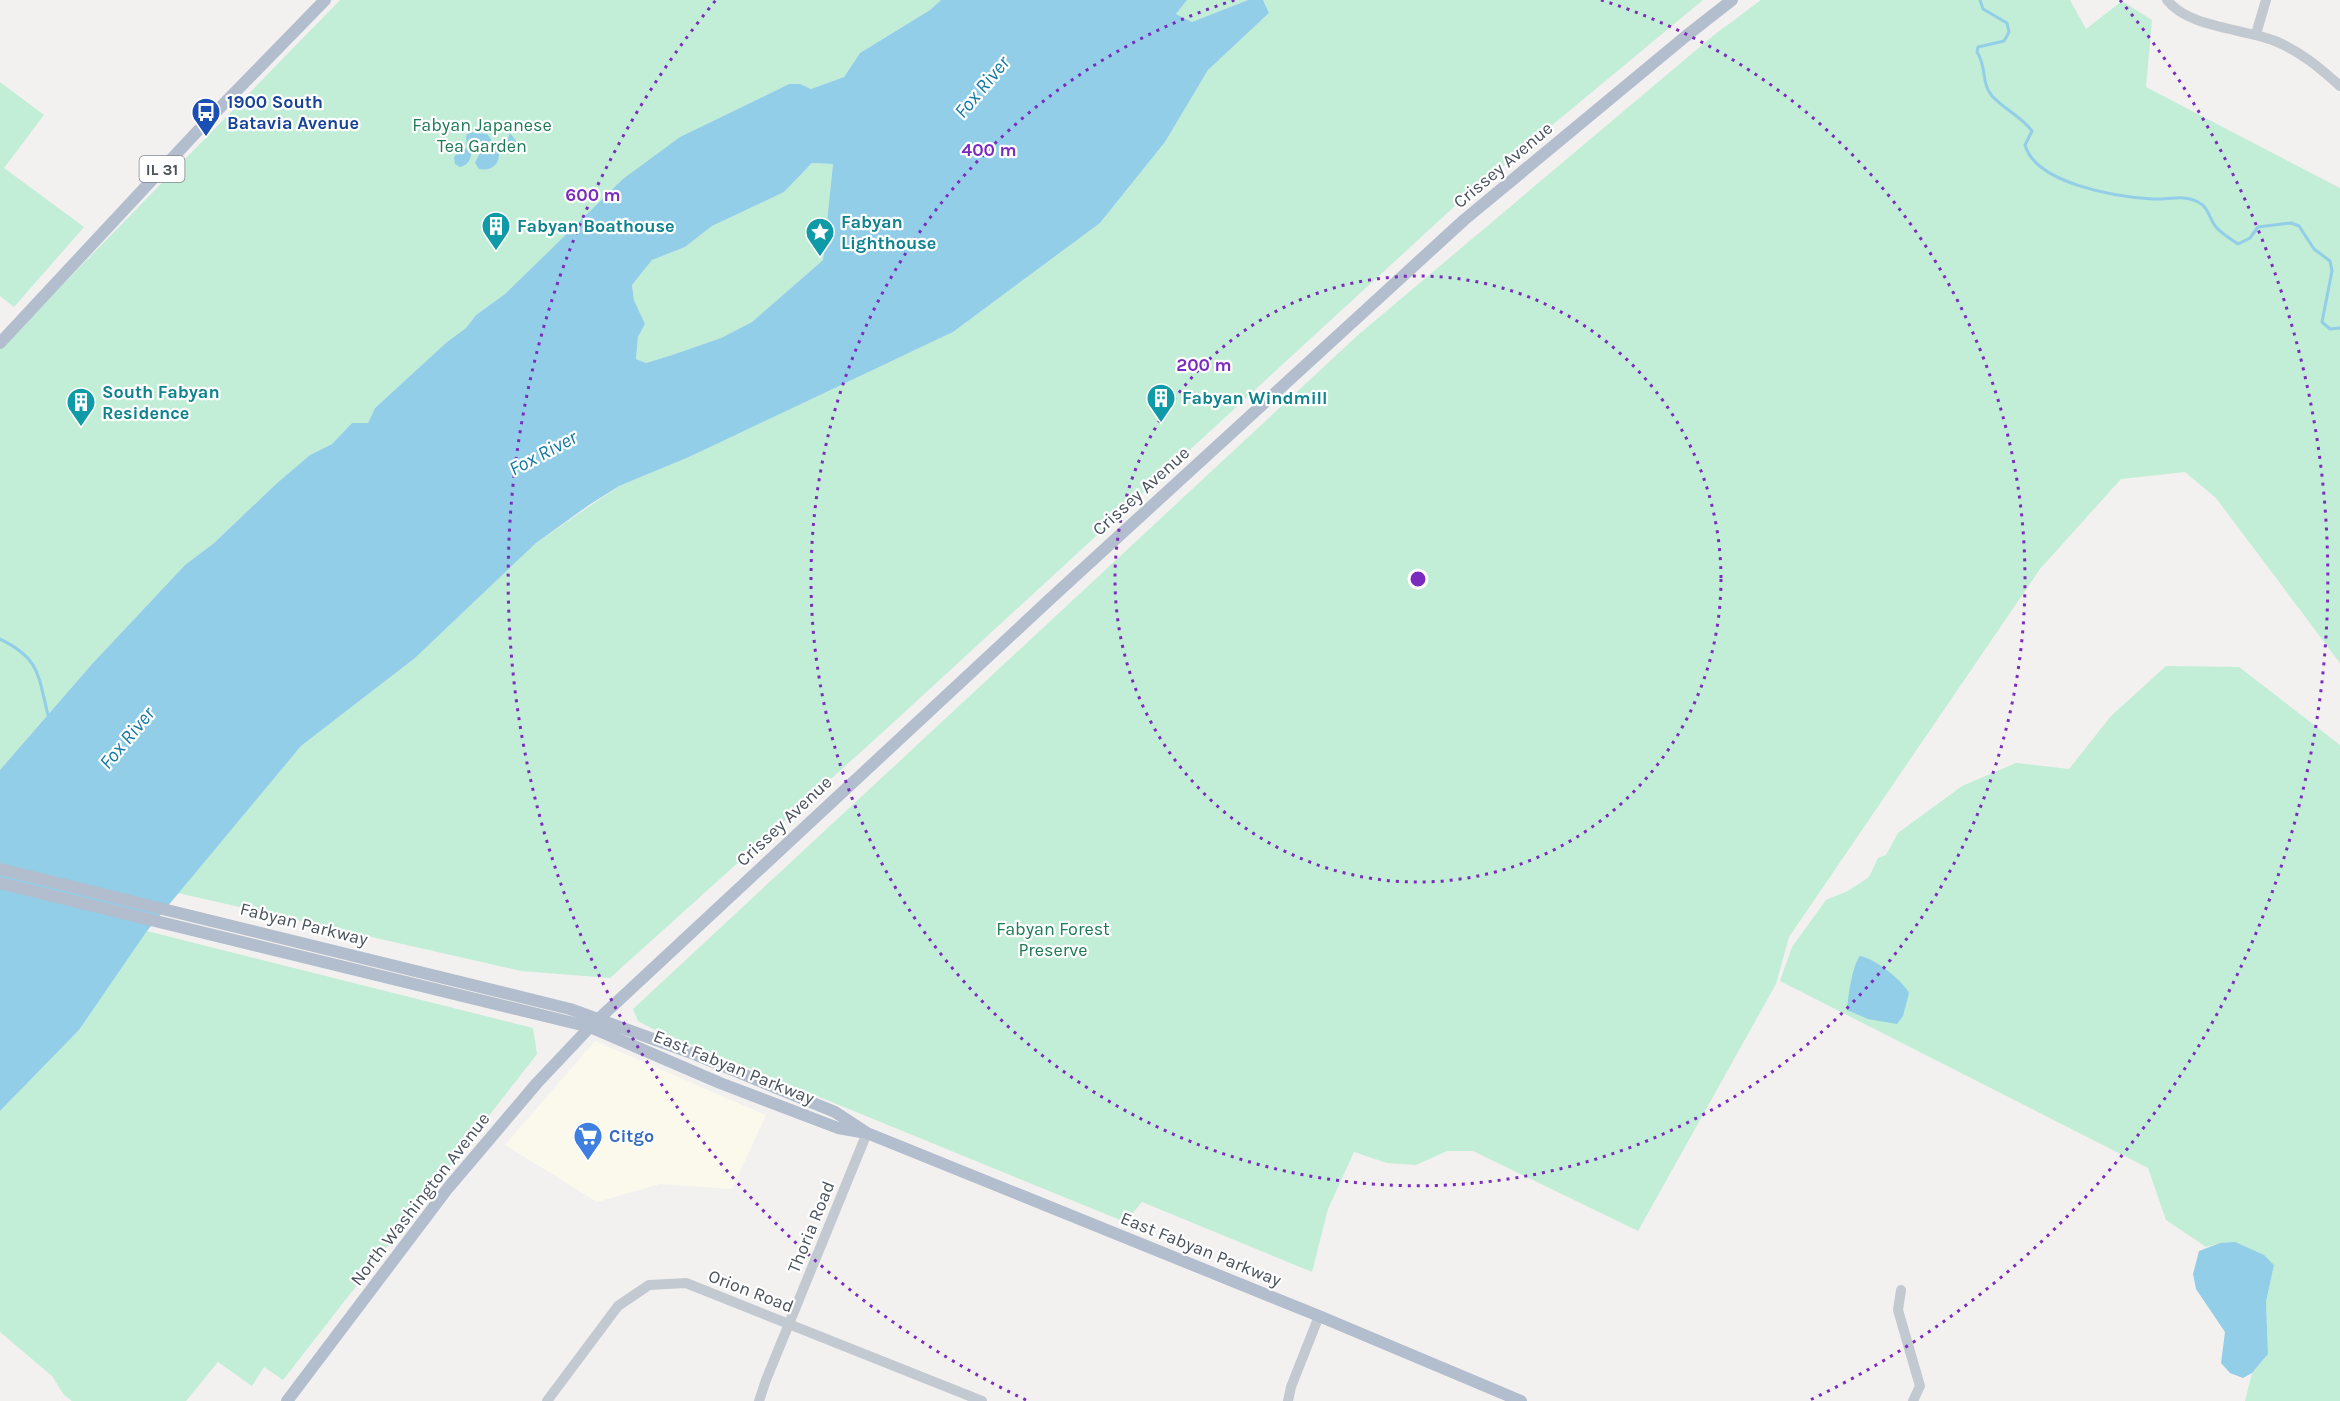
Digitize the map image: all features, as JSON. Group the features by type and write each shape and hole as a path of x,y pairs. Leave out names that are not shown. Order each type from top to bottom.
{"main road":[{"name":"IL 31","path":"0,343 206,122 325,0"},
{"name":"Crissey Avenue","path":"595,1022 1040,608 1456,228 1732,0"},
{"name":"Fabyan Parkway","path":"0,869 595,1022"},
{"name":"Fabyan Parkway","path":"0,883 424,979"},
{"name":"East Fabyan Parkway","path":"595,1022 720,1083 838,1128 867,1133 1521,1401"},
{"name":"North Washington Avenue","path":"287,1401 448,1188 537,1083 595,1022"}],"street":[{"path":"2167,0 2173,7 2196,20 2276,41 2306,57 2340,86"},
{"path":"2256,34 2266,0"},
{"name":"Thoria Road","path":"759,1401 867,1133"},
{"name":"Orion Road","path":"547,1401 618,1306 649,1285 686,1283 982,1401"},
{"path":"1901,1290 1898,1310 1920,1386 1913,1401"},
{"path":"1288,1401 1291,1387 1319,1317"}],"shaded area":[{"path":"595,1041 766,1115 732,1189 660,1184 597,1202 505,1145"}],"green space":[{"name":"Fabyan Japanese Tea Garden","path":"340,0 941,0 930,10 860,53 844,77 811,89 800,84 789,84 680,137 603,199 505,294 476,315 466,328 447,342 375,408 368,423 352,423 332,444 310,455 214,543 185,565 92,664 0,770 0,349"},
{"path":"1187,0 1248,0 1192,22 1176,14"},
{"path":"1263,0 1703,0 1456,205 883,732 610,978 521,971 178,893 301,746 415,658 536,543 619,486 689,457 953,332 1100,223 1165,142 1208,70 1269,13"},
{"name":"Fabyan Forest Preserve","path":"1761,0 2070,0 2086,29 2122,1 2152,20 2146,87 2340,188 2340,663 2216,498 2185,472 2121,479 2040,569 1789,937 1776,984 1638,1231 1473,1151 1447,1151 1416,1165 1387,1163 1354,1152 1328,1209 1312,1272 1142,1202 1125,1222 638,1021 633,1009 1358,335 1714,35"},
{"path":"0,82 44,115 4,168 84,227 14,307 0,296"},
{"path":"812,163 833,164 823,260 752,322 721,338 672,355 646,363 636,359 638,337 645,324 634,300 632,285 652,260 685,247 712,226 784,192"},
{"path":"2166,666 2239,667 2340,745 2340,1401 2245,1401 2252,1373 2268,1354 2266,1302 2274,1265 2220,1243 2206,1247 2166,1220 2148,1168 1780,981 1792,947 1826,900 1848,891 1869,877 1878,858 1886,855 1898,833 1962,786 2016,763 2069,769 2111,716"},
{"path":"147,931 533,1028 537,1054 283,1380 264,1367 252,1386 218,1362 186,1401 72,1401 64,1395 52,1376 0,1332 0,1111 79,1030"}],"water":[{"name":"Fox River","path":"941,0 1187,0 1176,14 1192,22 1248,0 1263,0 1269,13 1208,70 1165,142 1100,223 953,332 689,457 619,486 589,505 536,543 415,658 301,746 147,931 79,1030 0,1111 0,770 92,664 185,565 214,543 310,455 332,444 352,423 368,423 375,408 447,342 466,328 476,315 505,294 623,179 680,137 789,84 800,84 811,89 844,77 860,53 930,10","holes":["812,163 833,164 823,260 752,322 721,338 672,355 646,363 636,359 638,337 645,324 634,300 632,285 652,260 685,247 712,226 784,192"]},
{"path":"469,132 487,134 499,150 506,145 510,133 516,141 510,150 499,154 493,167 479,169 475,163 483,146 480,141 476,140 470,159 460,167 455,164 454,157 458,152 467,148 466,136"},
{"path":"1860,956 1887,970 1909,993 1903,1016 1897,1024 1868,1019 1847,1010 1849,990"},
{"path":"2235,1242 2264,1255 2274,1265 2266,1302 2268,1354 2252,1373 2243,1378 2230,1373 2221,1363 2225,1332 2196,1289 2193,1274 2199,1251 2220,1243"}],"waterway":[{"path":"1980,0 1983,9 2007,23 2009,32 2004,41 1978,47 1977,52 1982,63 1986,86 1992,96 2032,131 2025,145 2032,158 2045,170 2080,186 2119,195 2193,200 2202,204 2218,230 2238,244 2250,238 2258,227 2291,223 2299,226 2314,249 2330,261 2332,271 2322,322 2330,329 2340,328"},
{"path":"0,639 23,653 30,661 39,678 48,715"}],"place":[{"name":"1900 South Batavia Avenue","path":"206,138"},
{"name":"Fabyan Boathouse","path":"496,252"},
{"name":"Fabyan Lighthouse","path":"820,258"},
{"name":"Fabyan Windmill","path":"1161,424"},
{"name":"South Fabyan Residence","path":"81,428"},
{"name":"Citgo","path":"588,1162"}]}
